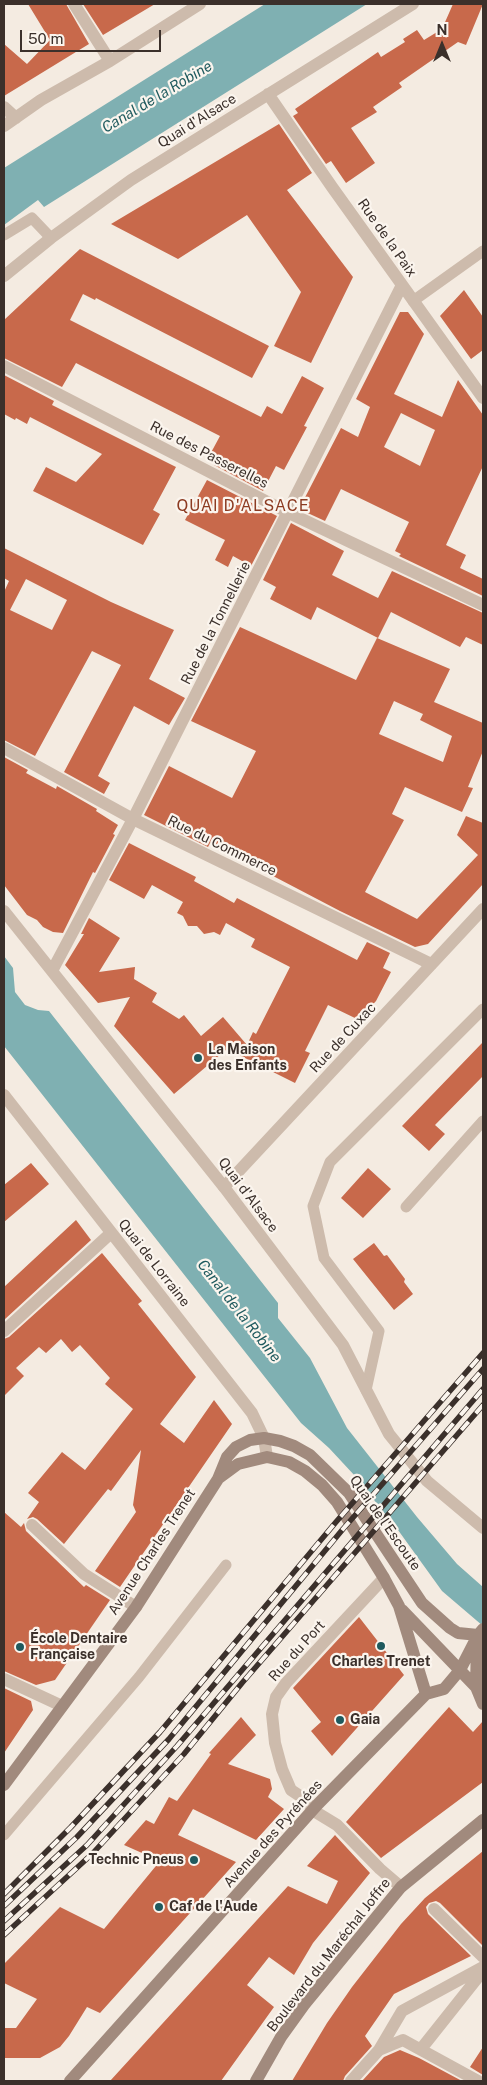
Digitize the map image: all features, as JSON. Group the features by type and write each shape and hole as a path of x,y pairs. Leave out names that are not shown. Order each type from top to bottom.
{"main road":[{"path":"218,1479 227,1457 236,1447 250,1440 264,1438"},
{"name":"Quai de l'Escoute","path":"264,1438 294,1446 310,1455 349,1493 422,1603 458,1633 481,1632 475,1660 476,1687 483,1704"},
{"name":"Quai de l'Escoute","path":"218,1479 238,1464 267,1457 289,1462 305,1471 322,1485 337,1502 399,1606 426,1694"},
{"name":"Avenue Charles Trenet","path":"4,1785 136,1607 218,1479"},
{"name":"Quai de l'Escoute","path":"399,1606 476,1687"},
{"name":"Avenue des Pyrénées","path":"70,2081 314,1811 318,1804 426,1694 444,1689 460,1670 481,1632"},
{"name":"Boulevard du Maréchal Joffre","path":"256,2081 281,2037 304,2005 401,1887 483,1820"}],"street":[{"path":"74,4 110,61"},
{"path":"4,126 41,100 110,61 200,4"},
{"name":"Quai d'Alsace","path":"4,276 51,238 131,180 413,4"},
{"name":"Rue de la Paix","path":"268,94 483,398"},
{"path":"4,107 16,118"},
{"name":"Rue de la Tonnellerie","path":"52,971 134,819 402,285"},
{"name":"Rue des Passerelles","path":"4,366 289,513 483,605"},
{"name":"Rue du Commerce","path":"4,748 134,819 434,961"},
{"name":"Rue de Cuxac","path":"224,1187 483,909"},
{"name":"Quai d'Alsace","path":"4,911 224,1187 343,1345 390,1434 428,1481 483,1528"},
{"name":"Quai de Lorraine","path":"4,1095 252,1413 264,1438 267,1457"},
{"path":"4,1332 111,1233"},
{"name":"Quai d'Alsace","path":"454,1504 483,1517"},
{"path":"32,1525 84,1574 136,1607"},
{"name":"Rue du Port","path":"384,1578 286,1683 276,1697 272,1714 275,1743 282,1769 292,1790 303,1798 314,1811 337,1825 380,1869 401,1887"},
{"path":"4,1679 62,1706"},
{"path":"434,1909 483,1958"},
{"path":"351,2081 379,2050 402,2011 483,1967"},
{"path":"421,2049 483,1972"},
{"path":"379,2050 402,2040 478,2081"}],"lane":[{"path":"4,235 32,218 51,238"},
{"path":"414,301 483,251"},
{"path":"366,1390 379,1331 324,1258 312,1206 330,1162 483,1009"},
{"path":"406,1207 483,1121"},
{"path":"4,1835 139,1677 226,1565"}],"water":[{"name":"Canal de la Robine","path":"265,4 367,4 44,207 38,200 4,225 4,168"},
{"name":"Canal de la Robine","path":"4,956 13,968 15,992 25,1005 38,1010 49,1011 278,1303 278,1318 310,1358 347,1428 417,1517 457,1564 483,1587 483,1626 442,1591 398,1530 355,1476 329,1448 301,1423 4,1046"}],"building":[{"path":"28,4 66,4 89,44 4,96 4,44 27,64 50,40"},
{"path":"83,4 155,4 103,35"},
{"path":"453,4 483,4 466,45 458,42 399,83 402,87 373,107 377,112 351,128 375,163 346,183 331,161 326,164 293,116 298,113 295,109 378,52 381,57 405,42 403,39 417,30 424,40 442,29"},
{"path":"279,124 312,173 287,190 353,277 311,363 274,346 301,292 247,215 178,259 111,224"},
{"path":"80,249 269,346 252,378 96,298 95,300 83,294 70,320 261,417 267,406 282,414 302,376 324,388 304,426 307,427 284,470 276,466 263,491 207,460 220,436 76,363 62,387 4,358 4,320"},
{"path":"464,290 483,317 483,350 471,359 440,316"},
{"path":"400,312 408,312 424,334 394,394 442,417 458,380 483,415 483,466 446,545 466,555 460,568 483,579 483,596 399,556 401,554 395,551 409,522 341,489 325,521 299,509 341,428 358,437 370,407 356,399","holes":["401,413 435,430 420,466 384,447"]},
{"path":"4,375 54,401 52,405 176,467 153,510 160,514 143,545 33,491 46,467 76,482 102,454 30,417 27,424 4,414"},
{"path":"207,480 277,516 251,566 233,556 228,567 215,560 225,540 185,520"},
{"path":"291,523 344,551 332,575 378,598 392,571 483,613 483,645 466,637 460,647 391,612 378,638 317,607 311,620 270,599 276,587 263,580"},
{"path":"4,548 111,602 174,630 149,679 185,698 169,725 134,706 98,776 110,783 104,794 64,772 121,665 92,651 35,756 4,740 4,592 9,581 4,578","holes":["26,579 67,600 52,630 10,610"]},
{"path":"240,627 356,680 377,638 450,669 434,702 483,723 483,751 468,787 473,788 462,812 405,787 392,814 404,820 365,892 417,919 478,855 457,835 466,816 483,823 483,884 428,944 415,947 340,911 210,843 208,847 144,815 169,766 232,798 256,751 191,721","holes":["394,701 423,714 420,720 452,736 443,762 379,734"]},
{"path":"4,757 28,770 26,773 56,789 57,786 97,809 96,811 118,825 113,834 115,835 95,873 93,872 63,933 53,932 43,927 37,920 27,915 4,885"},
{"path":"129,843 196,877 194,881 234,903 237,898 357,960 367,942 390,953 383,968 391,972 376,1001 365,1013 361,1011 357,1019 328,1005 305,1051 310,1053 295,1083 227,1049 174,1094 114,1026 130,997 98,1003 65,965 84,934 81,934 89,918 120,938 99,972 135,967 134,979 157,993 152,1002 179,1019 184,1015 201,1036 223,1017 247,1045 253,1032 256,1034 290,967 251,947 255,939 226,923 220,935 214,932 204,934 197,926 188,926 183,916 177,913 183,902 152,885 144,899 109,880"},
{"path":"483,1042 483,1076 435,1125 445,1134 429,1151 402,1126"},
{"path":"31,1163 49,1184 4,1222 4,1185"},
{"path":"368,1168 391,1189 363,1218 341,1198"},
{"path":"76,1220 91,1240 4,1320 4,1287"},
{"path":"374,1243 384,1256 387,1255 405,1279 404,1282 413,1294 394,1310 353,1259"},
{"path":"102,1253 142,1301 138,1304 196,1377 160,1424 184,1443 214,1400 232,1424 120,1587 95,1571 136,1512 133,1505 141,1450 111,1491 108,1489 64,1544 37,1519 33,1517 27,1519 39,1502 28,1493 62,1452 85,1470 133,1409 105,1384 110,1378 80,1345 72,1352 61,1339 46,1353 39,1347 16,1368 24,1376 4,1396 4,1339 9,1337"},
{"path":"4,1512 21,1527 24,1523 26,1531 84,1587 86,1585 110,1600 55,1680 36,1685 4,1671"},
{"path":"359,1617 404,1675 332,1756 311,1731 321,1722 293,1688"},
{"path":"4,1688 31,1701 33,1710 4,1753"},
{"path":"449,1707 473,1732 483,1721 483,1782 381,1858 346,1822"},
{"path":"241,1717 256,1735 228,1764 270,1779 272,1789 268,1797 284,1809 256,1840 193,1809 178,1835 236,1862 100,2013 87,2007 60,2047 40,2058 4,2058 4,2028 16,2028 37,1999 4,1983 4,1964 60,1907 104,1929 160,1861 124,1845 146,1820 154,1824 169,1797 177,1801 211,1754 209,1753"},
{"path":"335,1835 370,1873 313,1943 294,1975 269,1957 247,1985 274,2007 221,2081 110,2081 288,1886 327,1904 338,1881 307,1866"},
{"path":"483,1851 483,1946 440,1903 436,1901 429,1903 426,1907 428,1914 471,1956 394,1994 365,2036 372,2046 345,2076 343,2081 292,2081 327,2023 352,1987 401,1924 425,1898"},
{"path":"483,2047 483,2075 470,2067"},
{"path":"400,2050 462,2081 362,2081 384,2057"}],"railway":[{"path":"4,1894 71,1827 160,1732 336,1522 483,1353"},
{"path":"4,1906 77,1837 169,1739 343,1529 483,1369"},
{"path":"4,1921 87,1845 177,1746 483,1389"},
{"path":"4,1935 93,1853 184,1754 242,1683 483,1405"}],"place":[{"name":"La Maison des Enfants","path":"198,1058"},
{"name":"Charles Trenet","path":"381,1646"},
{"name":"École Dentaire Française","path":"20,1647"},
{"name":"Gaia","path":"340,1720"},
{"name":"Technic Pneus","path":"194,1860"},
{"name":"Caf de l'Aude","path":"159,1907"}],"district":[{"name":"QUAI D'ALSACE","path":"243,506"}]}
